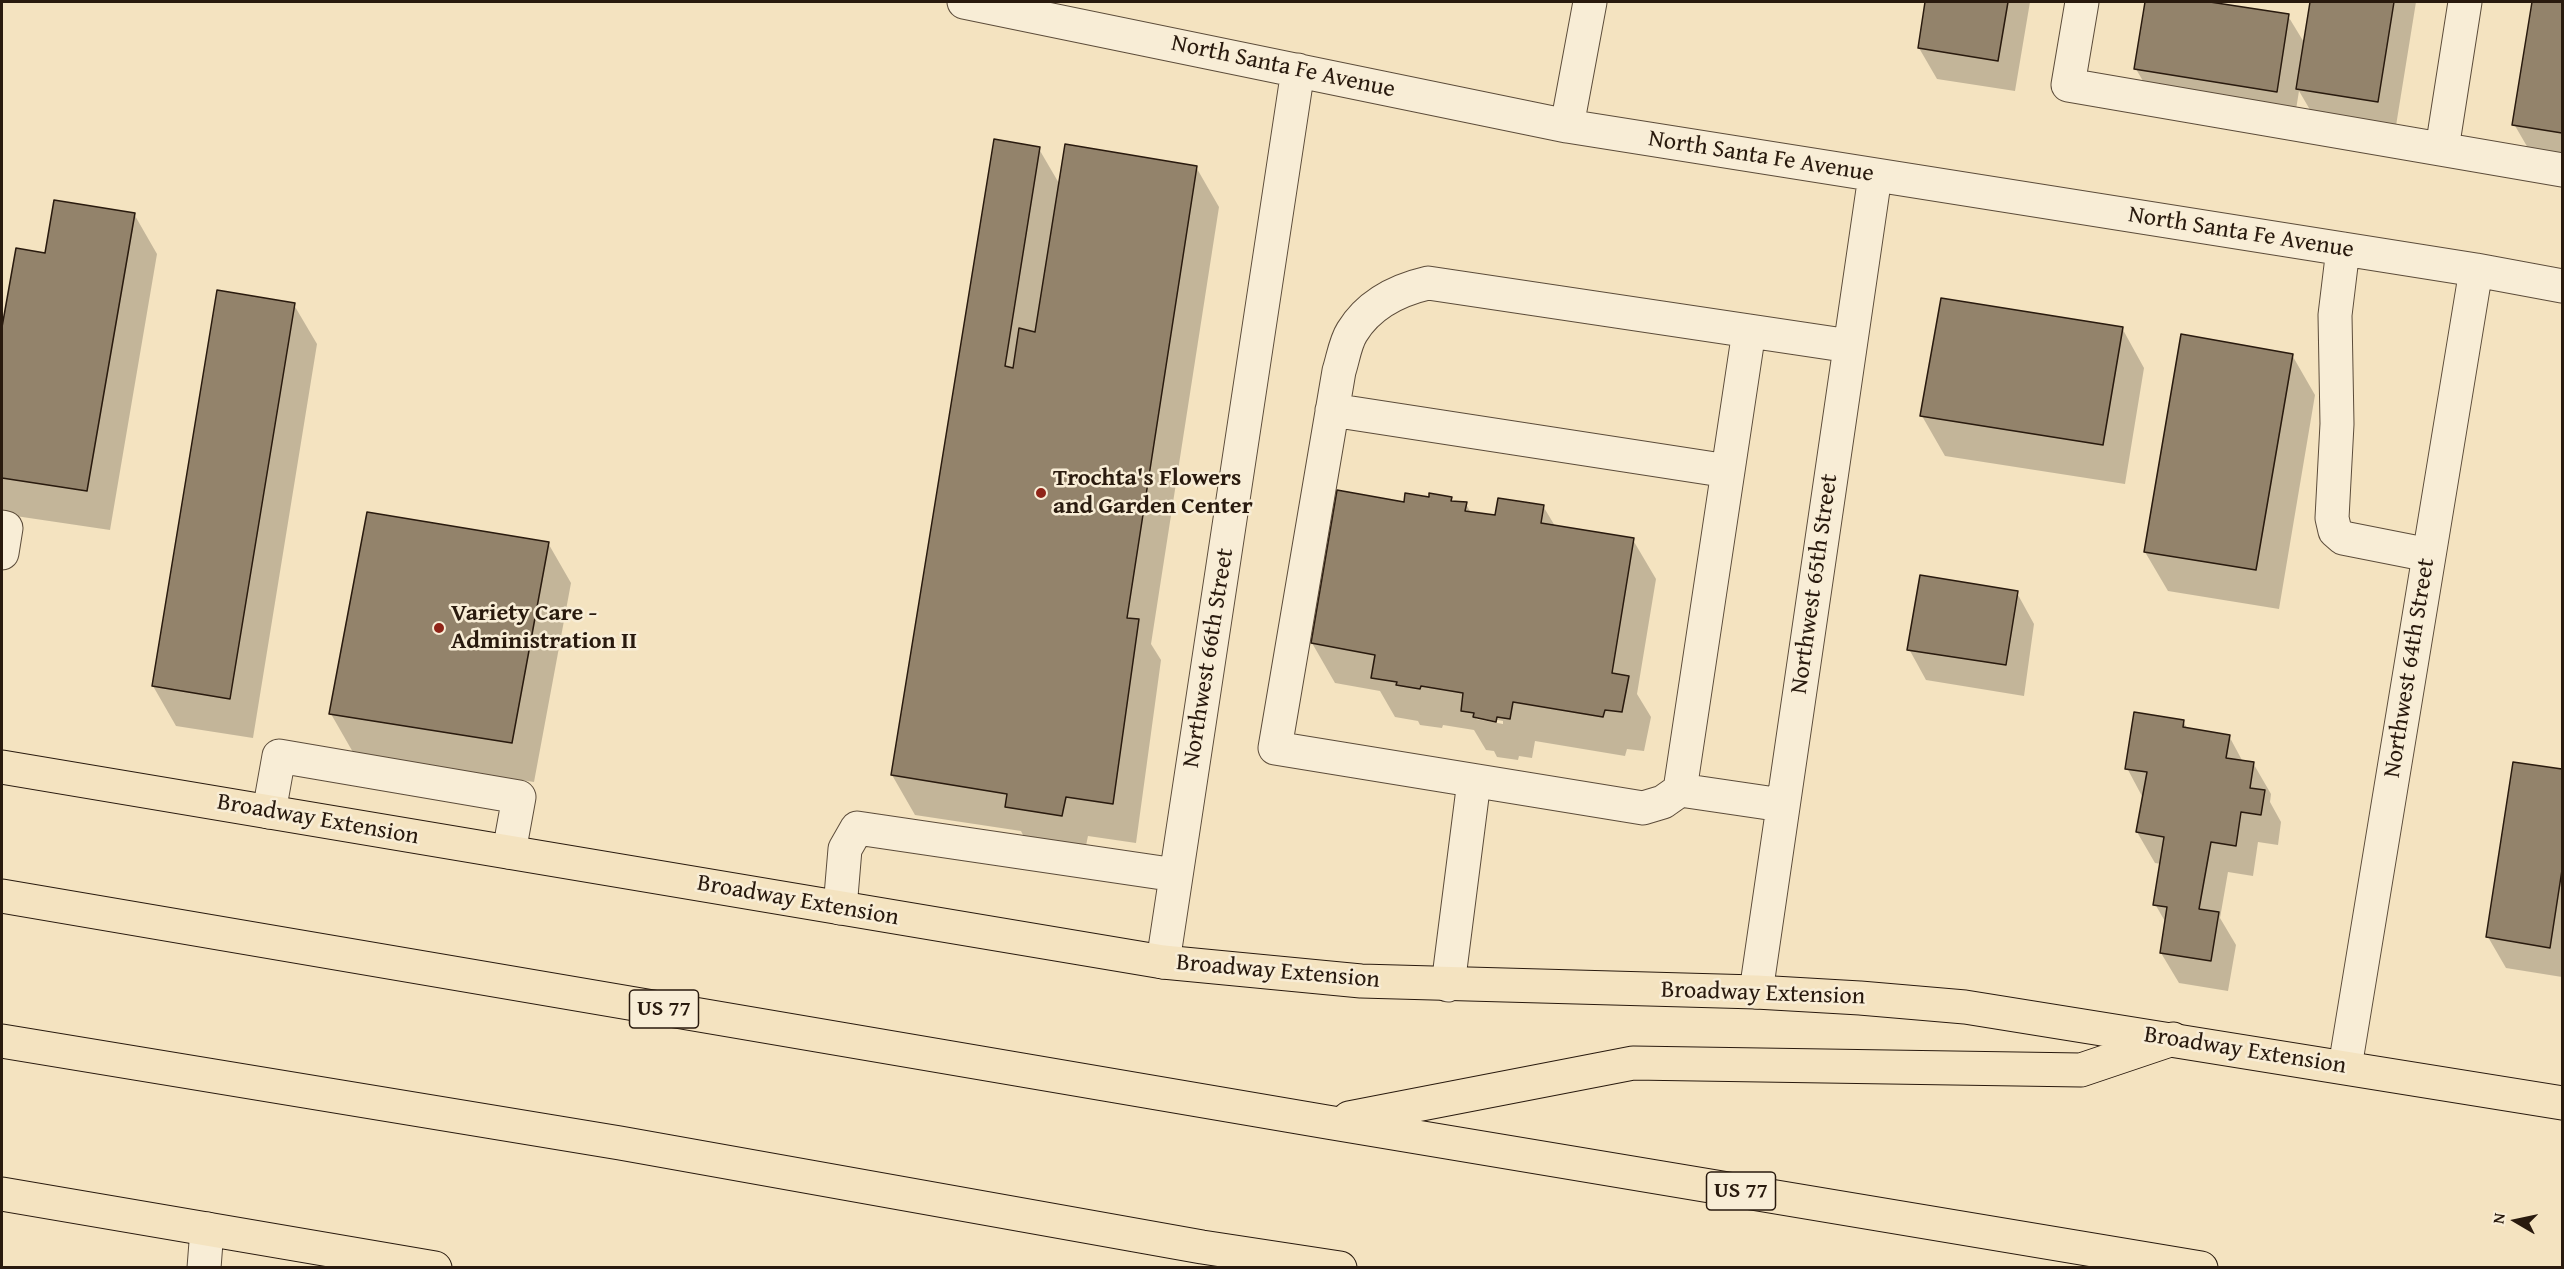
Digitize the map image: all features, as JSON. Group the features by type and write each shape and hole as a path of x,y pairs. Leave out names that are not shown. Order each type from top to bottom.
{"main road":[{"name":"Broadway Extension","path":"2,767 1163,962 1326,978 1448,985 1756,992 1965,1007 2562,1103"},
{"name":"US 77","path":"2,896 2200,1268"},
{"path":"1327,1122 1633,1063 2081,1070 2173,1039"},
{"path":"2,1041 620,1143 1202,1247 1340,1268"},
{"path":"2,1194 435,1268"},
{"path":"1202,1247 1282,1268"}],"street":[{"name":"North Santa Fe Avenue","path":"973,2 1567,126 2476,270 2562,286"},
{"path":"1567,126 1590,2"},
{"path":"2082,2 2068,85 2562,170"},
{"path":"2442,148 2465,2"},
{"name":"Northwest 66th Street","path":"1163,962 1298,70"},
{"name":"Northwest 65th Street","path":"1756,992 1875,176"},
{"path":"2343,249 2335,315 2337,424 2332,518 2335,531 2343,538 2428,555"},
{"name":"Northwest 64th Street","path":"2345,1067 2476,270"},
{"path":"1782,805 1680,790 1663,802 1643,808 1275,748 1339,372 1351,332 1370,310 1388,297 1428,282 1850,346"},
{"path":"1680,790 1749,331"},
{"path":"1332,410 1728,471"},
{"path":"2,527 6,528 2,553"},
{"path":"269,812 279,756 519,797 509,852"},
{"path":"1448,985 1474,781"},
{"path":"840,908 845,849 857,828 1176,875"},
{"path":"204,1268 207,1229"}],"building":[{"path":"1925,2 2008,2 1998,61 1918,48"},
{"path":"2145,2 2210,2 2289,14 2277,92 2134,69"},
{"path":"2310,2 2394,2 2378,102 2296,89"},
{"path":"2532,2 2562,2 2562,133 2512,125"},
{"name":"Trochta's Flowers and Garden Center","path":"994,139 1040,147 1005,366 1013,368 1019,328 1035,332 1065,144 1197,166 1127,618 1139,619 1113,804 1066,797 1062,816 1005,807 1007,794 891,775"},
{"path":"54,200 135,213 87,491 2,478 2,327 16,248 45,253"},
{"path":"217,290 295,303 230,699 152,686"},
{"path":"1941,298 2123,327 2103,445 1920,416"},
{"path":"2181,334 2293,354 2256,570 2144,552"},
{"path":"1337,490 1404,502 1405,493 1429,497 1429,493 1452,497 1451,501 1467,502 1465,511 1495,515 1498,498 1544,505 1541,523 1634,538 1612,673 1629,676 1622,712 1605,710 1603,717 1513,702 1510,719 1497,717 1496,722 1473,717 1474,713 1461,711 1463,693 1421,686 1420,689 1371,678 1375,655 1311,643"},
{"name":"Variety Care - Administration II","path":"367,512 549,542 512,743 329,714"},
{"path":"1920,575 2018,591 2006,665 1907,650"},
{"path":"2134,712 2184,720 2183,727 2230,735 2226,758 2254,762 2250,788 2265,790 2261,815 2241,812 2236,846 2211,842 2199,909 2219,912 2211,961 2160,953 2167,907 2153,905 2164,837 2136,832 2147,772 2125,769"},
{"path":"2513,762 2562,769 2562,870 2550,948 2486,937"}],"place":[{"name":"Trochta's Flowers and Garden Center","path":"1041,493"},
{"name":"Variety Care - Administration II","path":"439,628"}]}
